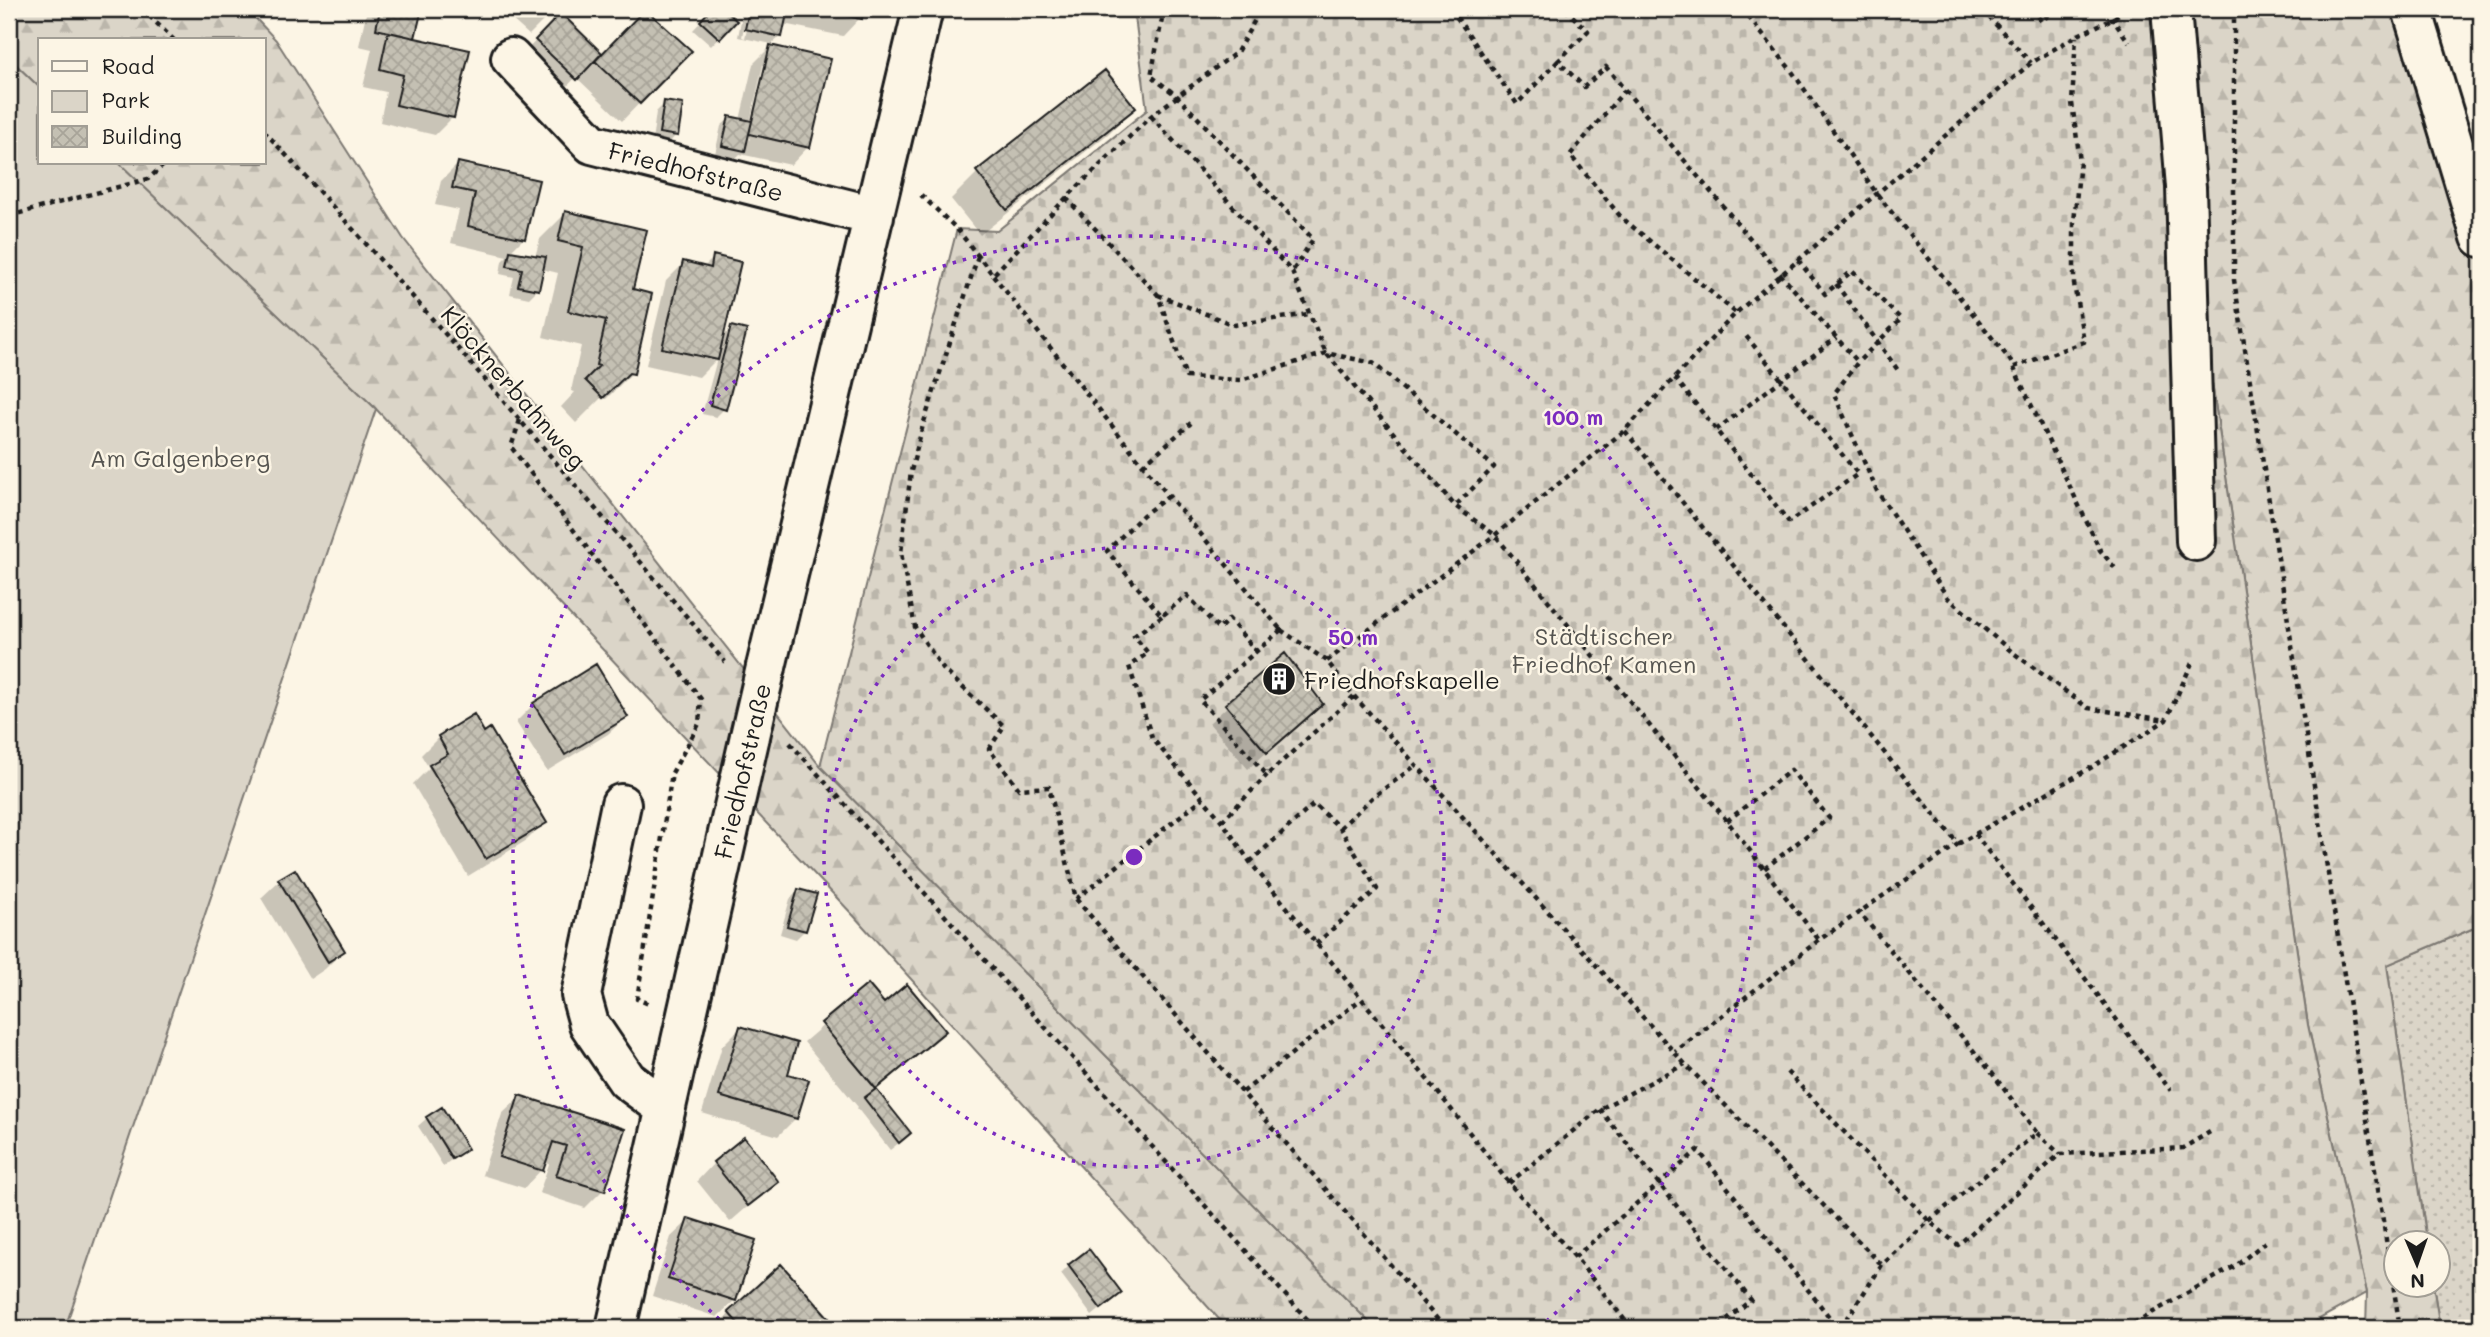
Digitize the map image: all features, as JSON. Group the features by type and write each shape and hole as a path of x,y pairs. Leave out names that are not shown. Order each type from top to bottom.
{"street":[{"name":"Friedhofstraße","path":"616,1328 685,1020 767,736 748,668 874,216 923,9"},
{"path":"2171,9 2186,187 2196,541"},
{"path":"2412,9 2481,237"},
{"name":"Friedhofstraße","path":"511,58 592,144 874,216"},
{"path":"621,804 581,995 589,1024 627,1080 665,1108"}],"path":[{"path":"142,9 172,38"},
{"path":"1164,9 1151,75 1176,95 1313,239 1292,272"},
{"path":"993,275 1066,198 1151,116 1237,52 1261,9"},
{"path":"1451,9 1517,104 1588,31 1565,9"},
{"path":"1742,9 1791,71 1877,194 2014,367 2100,550 2115,568"},
{"path":"1970,9 1988,16"},
{"path":"1984,9 2031,63"},
{"path":"2032,9 2041,21 2057,9"},
{"path":"2105,9 2129,42"},
{"path":"1327,661 1495,535 1625,431 1736,313 2031,63 2125,9"},
{"path":"2234,9 2234,280 2400,1328"},
{"path":"2014,367 2084,342 2074,284 2074,222 2080,161 2072,103 2076,36"},
{"path":"1558,61 1584,87 1606,67 1858,362"},
{"path":"1625,90 1570,155 1621,217 1736,313"},
{"path":"1151,116 1292,272 1326,353 1455,506 1495,535 1727,821 1819,940"},
{"name":"Klöcknerbahnweg","path":"266,133 352,226 520,419 748,668"},
{"path":"887,162 957,229 1143,466 1281,630 1327,661 1415,766 1685,1064 1882,1265"},
{"path":"9,216 148,179 165,164"},
{"path":"1066,198 1158,295 1186,377 1241,380 1326,353 1373,363 1494,467 1455,506"},
{"path":"978,256 923,425 911,471 901,553 915,627 943,669 1004,726 989,749 1019,789 1049,787 1076,899 1445,1328"},
{"path":"1798,260 1825,295 1852,271 1901,320 1858,362 1834,394 1877,491 1948,598 2011,651 2088,708 2166,720"},
{"path":"1836,284 1899,373"},
{"path":"1158,295 1234,325 1308,314"},
{"path":"1675,378 1789,522 1858,474 1746,336"},
{"path":"1716,430 1836,338"},
{"path":"520,419 511,447 701,699 699,724 672,773 637,999 685,1020"},
{"path":"1143,466 1191,423"},
{"path":"1625,431 1958,844"},
{"path":"1162,616 1107,551 1143,515 1169,496"},
{"path":"1256,652 1229,619 1219,629 1186,594 1134,636 1148,653 1129,666 1152,738 1222,821 1250,862 1360,1000 1509,1183 1632,1328"},
{"path":"1267,775 1200,700 1281,630"},
{"path":"1675,1052 1819,940 1958,844 2092,767 2166,720 2192,663"},
{"path":"1222,821 1267,775 1354,696"},
{"path":"767,736 1315,1328"},
{"path":"1340,828 1373,797 1415,766"},
{"path":"1727,821 1791,770 1829,818 1764,869"},
{"path":"1076,899 1203,799"},
{"path":"1250,862 1314,804 1340,828 1377,889 1316,944"},
{"path":"1975,834 2171,1091"},
{"path":"1859,912 2038,1133 2060,1154"},
{"path":"1243,1092 1360,1000"},
{"path":"1509,1183 1600,1109 1685,1064"},
{"path":"1787,1072 1929,1221 1958,1245 2060,1154 2183,1148 2210,1132"},
{"path":"1600,1109 1751,1300 1716,1328"},
{"path":"1574,1257 1698,1150 1839,1328 1882,1265 1929,1221 2038,1133"},
{"path":"2125,1328 2237,1265 2269,1239"}],"green space":[{"path":"9,9 247,9 276,40 403,238 820,766 1375,1328 1227,1328 853,915 376,409 120,164 266,164 266,38 38,38 38,86 9,58"},
{"name":"Städtischer Friedhof Kamen","path":"1134,9 2191,9 2212,383 2308,1025 2367,1293 2303,1328 1375,1328 820,766 957,229 997,231 1147,110"},
{"path":"2191,9 2404,9 2481,257 2481,925 2387,965 2425,1228 2382,1228 2382,1298 2435,1298 2440,1328 2366,1328 2367,1293 2308,1025 2212,383"},
{"name":"Am Galgenberg","path":"9,58 38,86 38,164 120,164 376,409 65,1328 9,1328"},
{"path":"2481,925 2481,1328 2440,1328 2435,1298 2452,1298 2452,1228 2425,1228 2387,965"}],"building":[{"path":"380,9 422,9 415,38 376,29"},
{"path":"645,9 692,51 640,104 595,61"},
{"path":"711,9 724,9 737,21 720,39 700,21"},
{"path":"749,9 788,9 782,37 745,29"},
{"path":"812,9 864,9 862,19"},
{"path":"561,13 602,53 577,80 535,40"},
{"path":"388,32 470,50 454,118 396,105 403,75 380,69"},
{"path":"770,45 831,59 810,148 749,134"},
{"path":"1105,70 1136,108 1007,210 976,171"},
{"path":"664,101 683,104 678,136 659,133"},
{"path":"729,116 752,121 745,151 722,146"},
{"path":"458,162 539,180 525,239 468,226 475,193 452,188"},
{"path":"565,211 647,230 633,289 652,294 634,374 629,373 603,398 585,380 599,366 596,365 606,320 568,311 583,247 558,241"},
{"path":"510,251 546,257 539,290 518,286 522,269 507,266"},
{"path":"713,255 741,262 718,360 662,348 683,261 711,268"},
{"path":"731,326 747,330 726,410 710,405"},
{"name":"Friedhofskapelle","path":"1285,653 1323,704 1267,753 1225,704"},
{"path":"596,664 628,717 565,755 533,703"},
{"path":"474,714 484,732 490,728 547,823 486,859 429,765 448,754 438,736"},
{"path":"295,869 345,951 328,962 278,879"},
{"path":"798,889 817,894 806,931 787,926"},
{"path":"868,984 884,1003 907,984 946,1031 876,1089 821,1023"},
{"path":"740,1026 797,1043 788,1074 809,1080 797,1119 719,1096"},
{"path":"876,1089 911,1133 899,1143 864,1098"},
{"path":"519,1095 625,1129 605,1191 556,1176 566,1146 553,1142 543,1171 499,1157"},
{"path":"442,1107 468,1149 452,1159 426,1117"},
{"path":"744,1137 779,1182 748,1206 713,1162"},
{"path":"688,1218 756,1240 736,1301 668,1279"},
{"path":"1089,1249 1122,1293 1101,1309 1068,1265"},
{"path":"781,1264 829,1318 818,1328 742,1328 728,1312"}],"place":[{"name":"Friedhofskapelle","path":"1279,679"}]}
